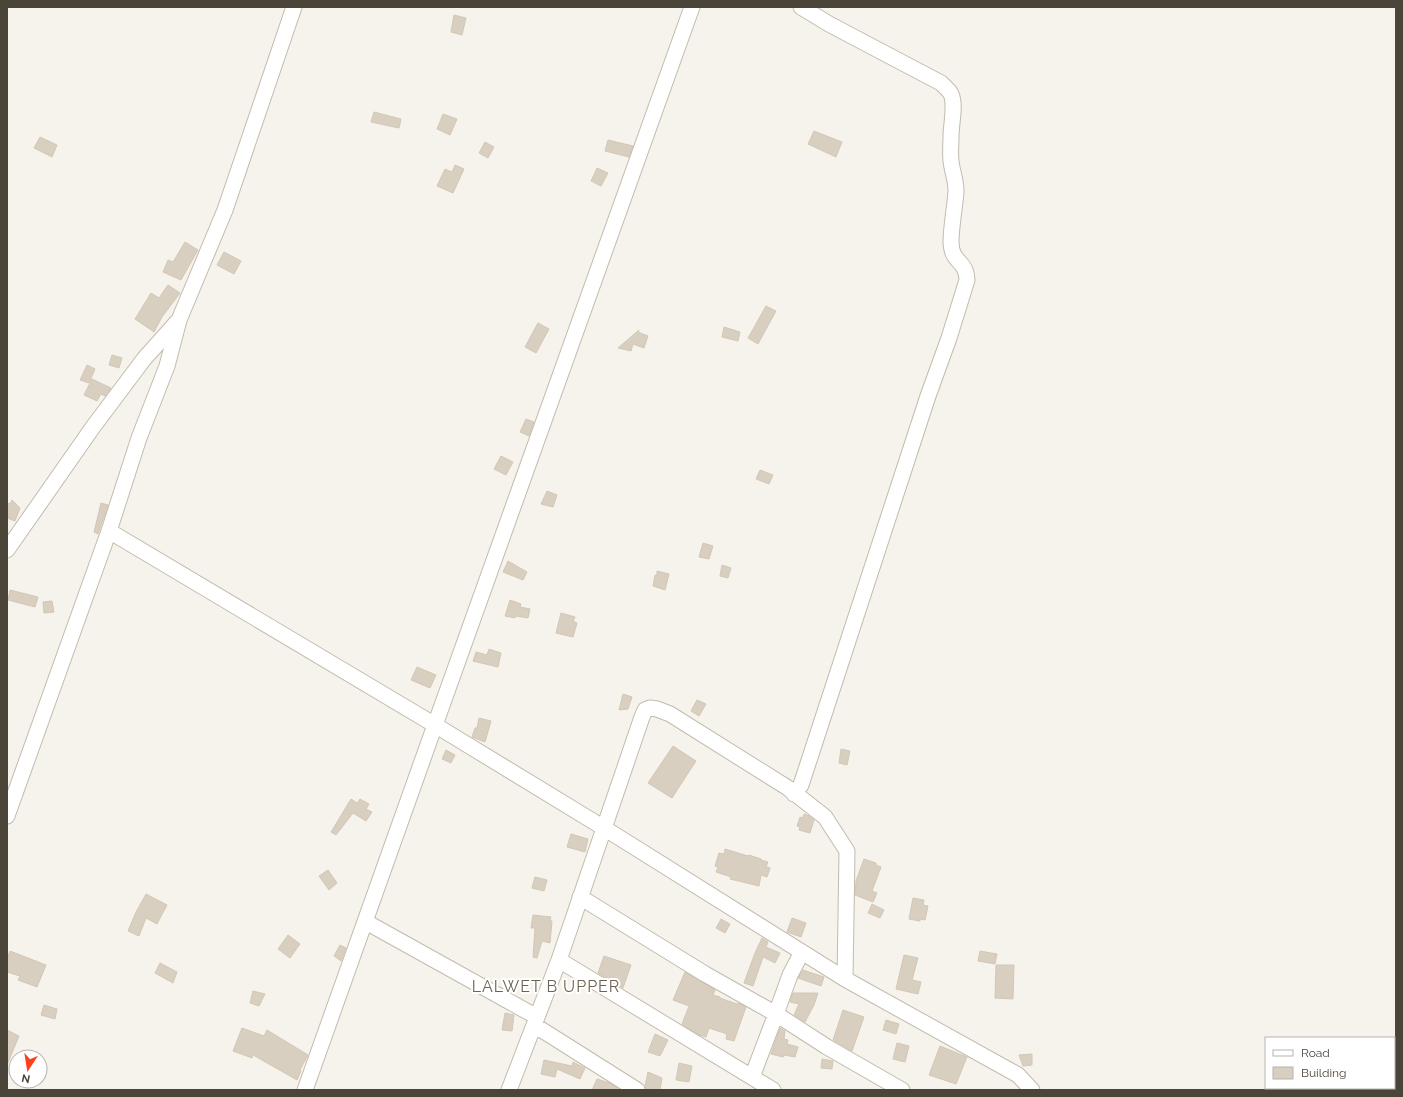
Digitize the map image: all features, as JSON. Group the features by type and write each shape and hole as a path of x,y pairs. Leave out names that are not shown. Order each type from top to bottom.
{"street":[{"path":"7,816 109,530 139,438 167,366 180,320 225,210 294,7"},
{"path":"305,1090 692,7"},
{"path":"794,794 801,784 967,280 964,266 952,253 952,224 956,191 951,160 953,110 951,94 941,83 829,24 801,7"},
{"path":"9,544 144,359 180,320"},
{"path":"109,530 604,828 845,979 1018,1074 1032,1090"},
{"path":"510,1090 558,960 642,717 645,710 650,708 670,714 788,788 825,818 847,851 845,979"},
{"path":"580,897 705,974 776,1014 827,1047 902,1090"},
{"path":"366,922 536,1021 638,1090"},
{"path":"752,1077 790,975 802,952"},
{"path":"558,960 773,1090"}],"building":[{"path":"454,15 466,18 462,35 451,32"},
{"path":"374,112 401,119 399,128 371,122"},
{"path":"443,114 457,119 450,135 437,129"},
{"path":"814,131 842,142 836,157 808,144"},
{"path":"40,137 57,145 52,157 34,148"},
{"path":"608,140 633,146 629,157 605,151"},
{"path":"485,142 494,147 488,158 479,153"},
{"path":"455,165 464,169 453,193 437,186 445,169 452,172"},
{"path":"597,168 608,173 601,186 591,181"},
{"path":"185,242 198,250 181,280 163,272 168,260 173,262"},
{"path":"224,252 241,261 234,274 217,265"},
{"path":"168,285 180,293 162,317 154,332 135,319 151,293 159,298"},
{"path":"766,306 776,311 758,344 748,338"},
{"path":"538,323 549,329 536,353 525,347"},
{"path":"724,327 740,332 738,341 722,337"},
{"path":"639,330 638,332 648,336 644,348 633,344 631,351 618,348"},
{"path":"112,355 122,358 119,368 109,365"},
{"path":"87,365 95,369 89,383 80,380"},
{"path":"92,379 111,388 105,396 101,394 97,401 84,395"},
{"path":"526,419 534,422 529,436 520,432"},
{"path":"501,456 513,462 506,475 494,469"},
{"path":"760,470 773,475 769,484 756,479"},
{"path":"547,491 557,495 553,507 541,504"},
{"path":"12,500 20,508 15,521 7,518 7,503 10,504"},
{"path":"101,503 108,505 98,534 94,532"},
{"path":"703,543 713,546 709,559 699,557"},
{"path":"508,561 527,572 523,580 503,572"},
{"path":"722,565 731,568 728,578 720,576"},
{"path":"657,571 669,574 665,590 653,586"},
{"path":"10,590 38,597 35,607 8,600"},
{"path":"510,600 521,604 520,607 530,609 528,618 505,616"},
{"path":"52,601 54,612 44,613 43,602"},
{"path":"561,613 575,617 573,621 577,623 573,637 556,633"},
{"path":"489,649 501,653 498,667 473,661 476,652 487,655"},
{"path":"417,667 436,675 430,688 411,680"},
{"path":"623,694 632,697 628,709 619,710"},
{"path":"697,700 706,704 699,716 691,711"},
{"path":"479,718 491,721 485,742 472,737 475,728 477,728"},
{"path":"673,746 696,761 672,798 648,783"},
{"path":"841,749 850,751 847,765 839,763"},
{"path":"446,750 455,755 451,763 442,759"},
{"path":"351,799 357,803 360,799 369,804 366,809 372,812 366,821 353,813 336,835 331,832"},
{"path":"804,814 814,820 810,833 799,830 800,827 797,826 800,817 803,818"},
{"path":"571,834 588,839 585,852 567,847"},
{"path":"725,849 748,856 749,855 768,862 766,867 770,868 767,877 761,875 759,886 730,879 731,877 716,872 718,867 715,866 719,853 724,854"},
{"path":"864,859 876,863 876,865 881,867 872,891 877,893 873,902 855,895 856,881"},
{"path":"328,870 337,883 329,890 319,876"},
{"path":"535,877 547,880 544,891 532,888"},
{"path":"146,894 167,905 157,924 146,918 139,936 128,931"},
{"path":"913,898 924,900 923,905 928,906 925,920 920,919 920,921 909,919"},
{"path":"872,904 884,910 880,918 868,913"},
{"path":"533,915 551,917 550,921 552,921 550,943 542,941 537,958 533,957 535,928 531,928"},
{"path":"792,918 806,923 801,937 787,932"},
{"path":"721,919 730,924 725,933 716,928"},
{"path":"288,935 300,944 290,958 278,949"},
{"path":"762,938 768,942 766,947 780,953 775,963 763,957 753,986 744,983"},
{"path":"340,945 346,948 341,961 334,956"},
{"path":"10,951 46,965 37,987 18,980 20,976 7,972 7,959"},
{"path":"980,951 997,954 995,964 978,961"},
{"path":"904,955 918,958 912,980 921,982 918,994 896,989"},
{"path":"604,956 631,965 623,988 598,973"},
{"path":"160,963 177,972 173,983 155,973"},
{"path":"996,965 1014,965 1013,999 995,998"},
{"path":"803,970 824,977 821,986 798,978"},
{"path":"685,972 715,990 713,995 746,1007 734,1041 726,1039 727,1034 709,1028 706,1037 699,1035 682,1024 689,1006 673,1000"},
{"path":"253,991 265,994 259,1006 250,1003"},
{"path":"793,993 818,993 814,1005 805,1022 794,1015 799,1004 790,1002"},
{"path":"44,1005 57,1009 55,1019 41,1015"},
{"path":"843,1010 864,1017 852,1051 833,1040"},
{"path":"505,1013 514,1015 512,1031 502,1030"},
{"path":"886,1020 899,1024 896,1034 883,1030"},
{"path":"242,1028 264,1036 267,1030 308,1055 300,1070 301,1071 297,1080 253,1055 252,1058 233,1051"},
{"path":"780,1028 785,1031 784,1039 788,1040 787,1044 798,1047 795,1057 784,1055 783,1057 771,1054"},
{"path":"7,1030 19,1036 14,1049 8,1049 7,1065"},
{"path":"655,1034 668,1040 660,1056 648,1052"},
{"path":"897,1043 909,1046 905,1062 893,1059"},
{"path":"940,1046 967,1057 956,1084 929,1075"},
{"path":"1032,1054 1032,1065 1023,1066 1019,1055"},
{"path":"822,1059 833,1061 832,1069 821,1068"},
{"path":"544,1060 572,1066 573,1062 585,1068 580,1079 557,1069 555,1077 541,1074"},
{"path":"679,1063 692,1066 689,1082 676,1080"},
{"path":"648,1072 662,1078 660,1090 646,1090 645,1086"},
{"path":"597,1079 610,1083 620,1090 592,1090"}],"district":[{"name":"LALWET B UPPER","path":"546,986"}]}
